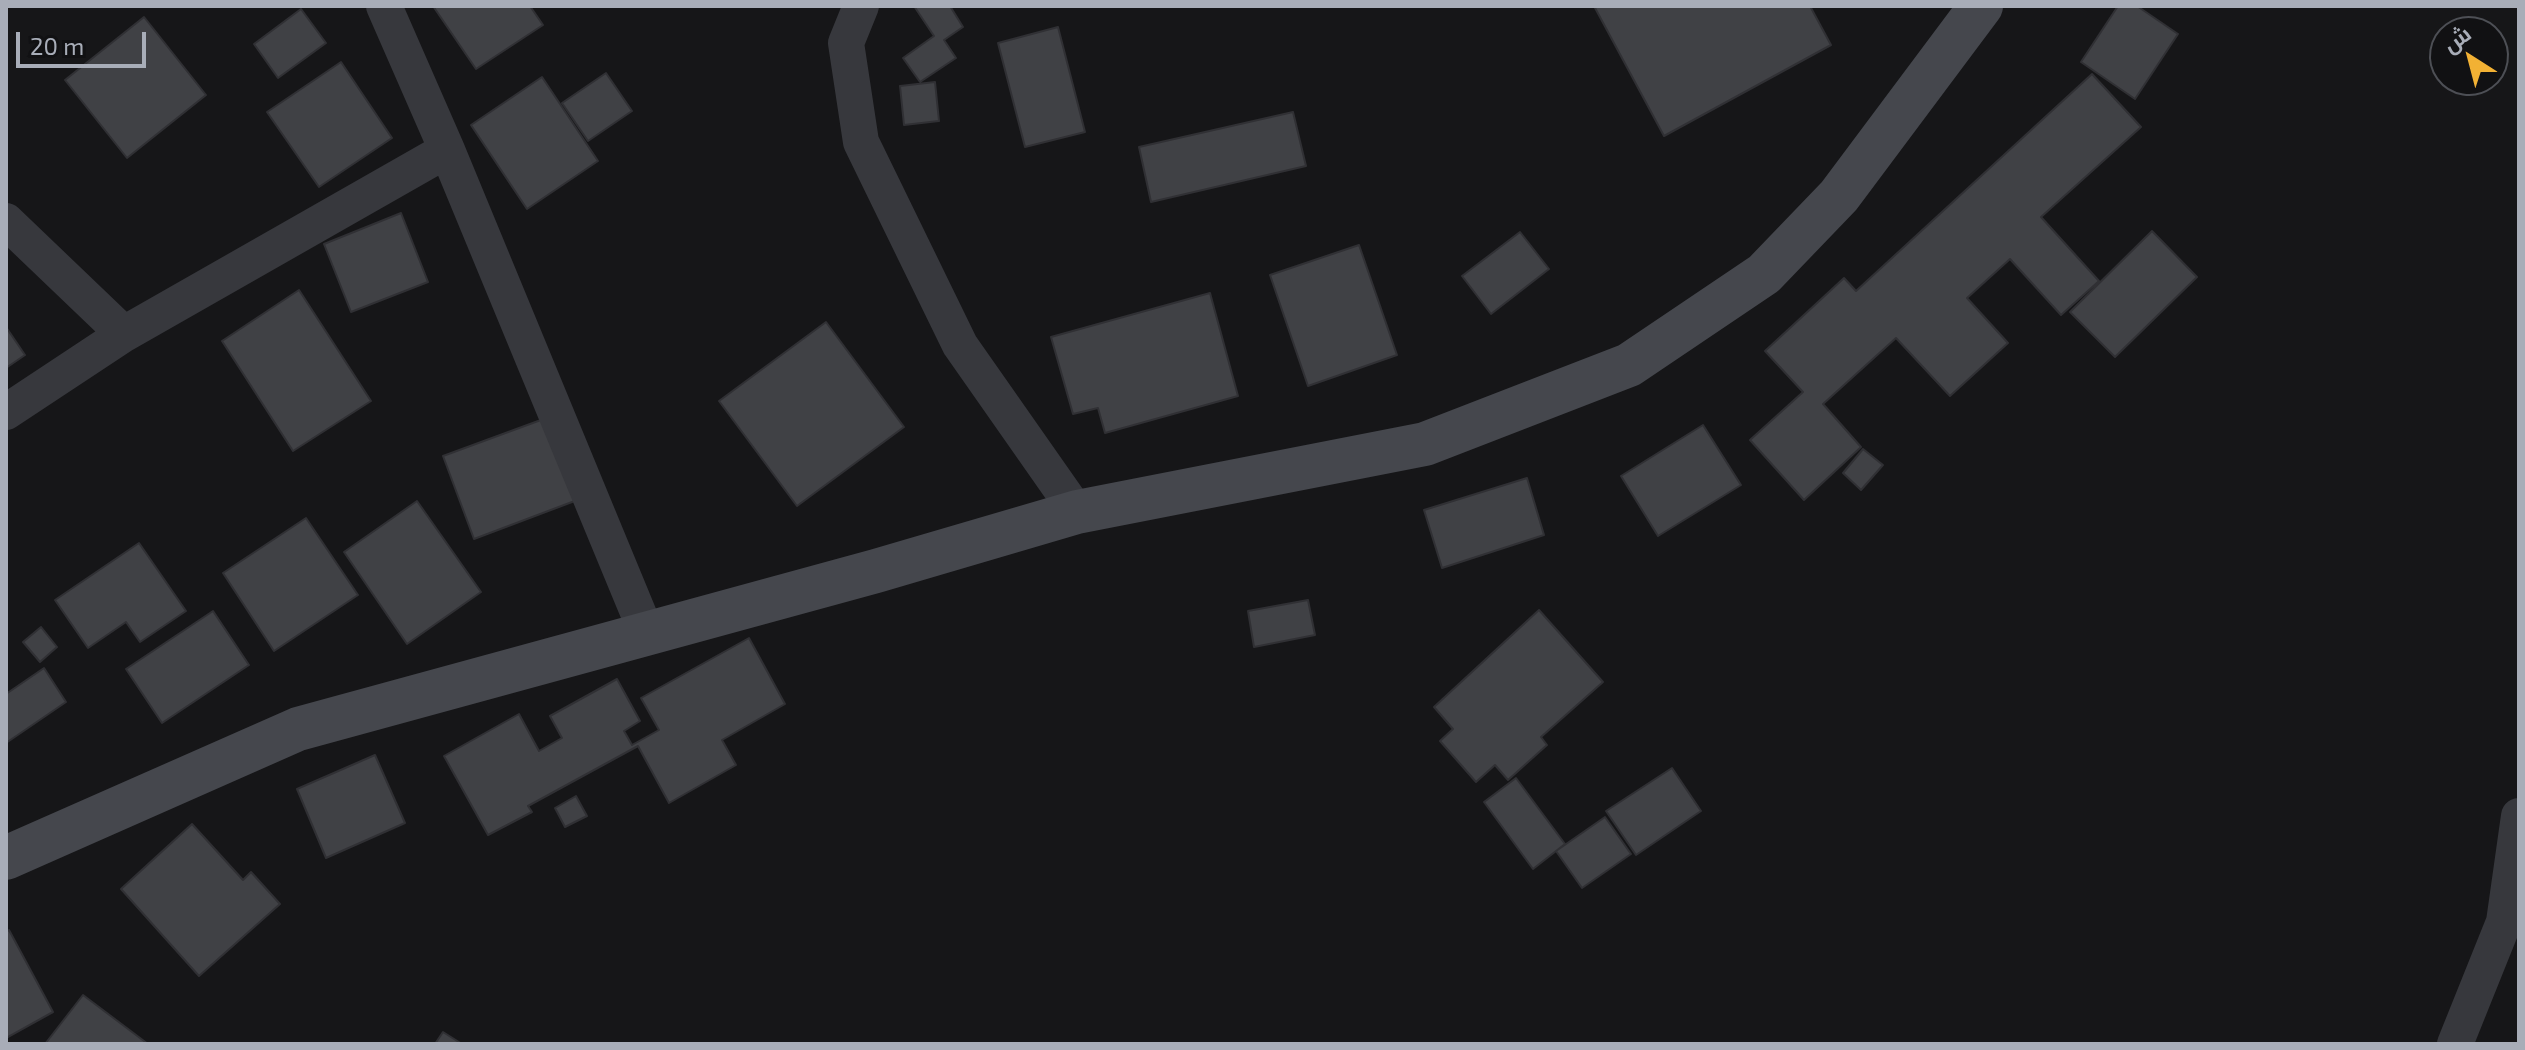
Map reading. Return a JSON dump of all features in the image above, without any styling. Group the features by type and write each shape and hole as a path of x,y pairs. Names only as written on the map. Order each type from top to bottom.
{"main road":[{"path":"6,858 298,729 1077,512 1425,444 1629,365 1774,263 1839,196 1981,6"}],"street":[{"path":"384,6 447,150 647,634"},
{"path":"861,6 846,43 861,142 960,345 1077,512"},
{"path":"6,412 124,334 447,150"},
{"path":"6,221 124,334"},
{"path":"2455,1044 2504,922 2519,816"}],"building":[{"path":"433,6 530,6 543,25 476,69"},
{"path":"914,6 950,6 963,27 944,40 956,58 920,82 903,58 934,36"},
{"path":"1594,6 1810,6 1831,45 1664,136"},
{"path":"2118,6 2137,6 2178,34 2135,99 2081,62"},
{"path":"301,9 326,43 278,78 254,44"},
{"path":"144,17 206,95 127,158 65,80"},
{"path":"1058,27 1085,132 1025,147 998,43"},
{"path":"341,62 392,138 319,187 267,112"},
{"path":"606,73 632,111 588,141 562,103"},
{"path":"2092,74 2141,127 2041,217 2099,281 2061,315 2010,259 1967,298 2008,343 1950,396 1896,338 1823,404 1861,447 1804,500 1750,440 1803,392 1765,351 1844,278 1856,291"},
{"path":"542,77 598,161 527,209 471,125"},
{"path":"935,82 939,121 904,125 900,86"},
{"path":"1293,112 1306,166 1151,202 1139,147"},
{"path":"401,213 428,282 351,312 324,244"},
{"path":"2152,231 2197,277 2115,357 2070,312"},
{"path":"1520,232 1549,269 1491,314 1462,276"},
{"path":"1359,245 1397,355 1308,386 1270,275"},
{"path":"299,290 371,401 293,451 222,341"},
{"path":"1210,293 1238,396 1105,433 1098,408 1073,414 1051,337"},
{"path":"826,322 904,427 797,506 719,401"},
{"path":"6,327 25,355 6,368"},
{"path":"549,417 580,499 474,539 443,456"},
{"path":"1703,425 1741,485 1658,536 1621,476"},
{"path":"1863,449 1883,465 1861,490 1843,473"},
{"path":"1527,478 1544,535 1442,568 1424,510"},
{"path":"417,501 481,592 407,644 344,552"},
{"path":"306,518 358,595 274,651 223,573"},
{"path":"139,543 186,611 140,642 126,622 88,648 55,600"},
{"path":"1308,600 1315,635 1254,647 1248,611"},
{"path":"1539,610 1603,682 1541,737 1547,745 1508,780 1495,765 1476,782 1440,741 1453,729 1434,707"},
{"path":"213,611 249,665 162,723 126,669"},
{"path":"41,627 57,647 40,662 23,642"},
{"path":"749,638 785,704 722,740 736,765 669,803 638,746 528,806 532,812 488,835 444,756 519,714 539,751 562,738 550,716 617,679 640,721 624,731 632,745 659,730 641,698"},
{"path":"44,668 66,702 6,743 6,694"},
{"path":"375,755 405,823 326,858 297,789"},
{"path":"1672,768 1701,811 1636,855 1606,811"},
{"path":"1516,778 1565,844 1533,869 1484,802"},
{"path":"576,796 587,816 565,827 555,808"},
{"path":"1605,817 1631,854 1582,888 1556,851"},
{"path":"192,824 243,880 251,872 280,904 199,976 121,889"},
{"path":"9,930 53,1012 6,1038 6,932"},
{"path":"83,995 148,1044 45,1044"},
{"path":"443,1032 462,1044 435,1044"}]}
